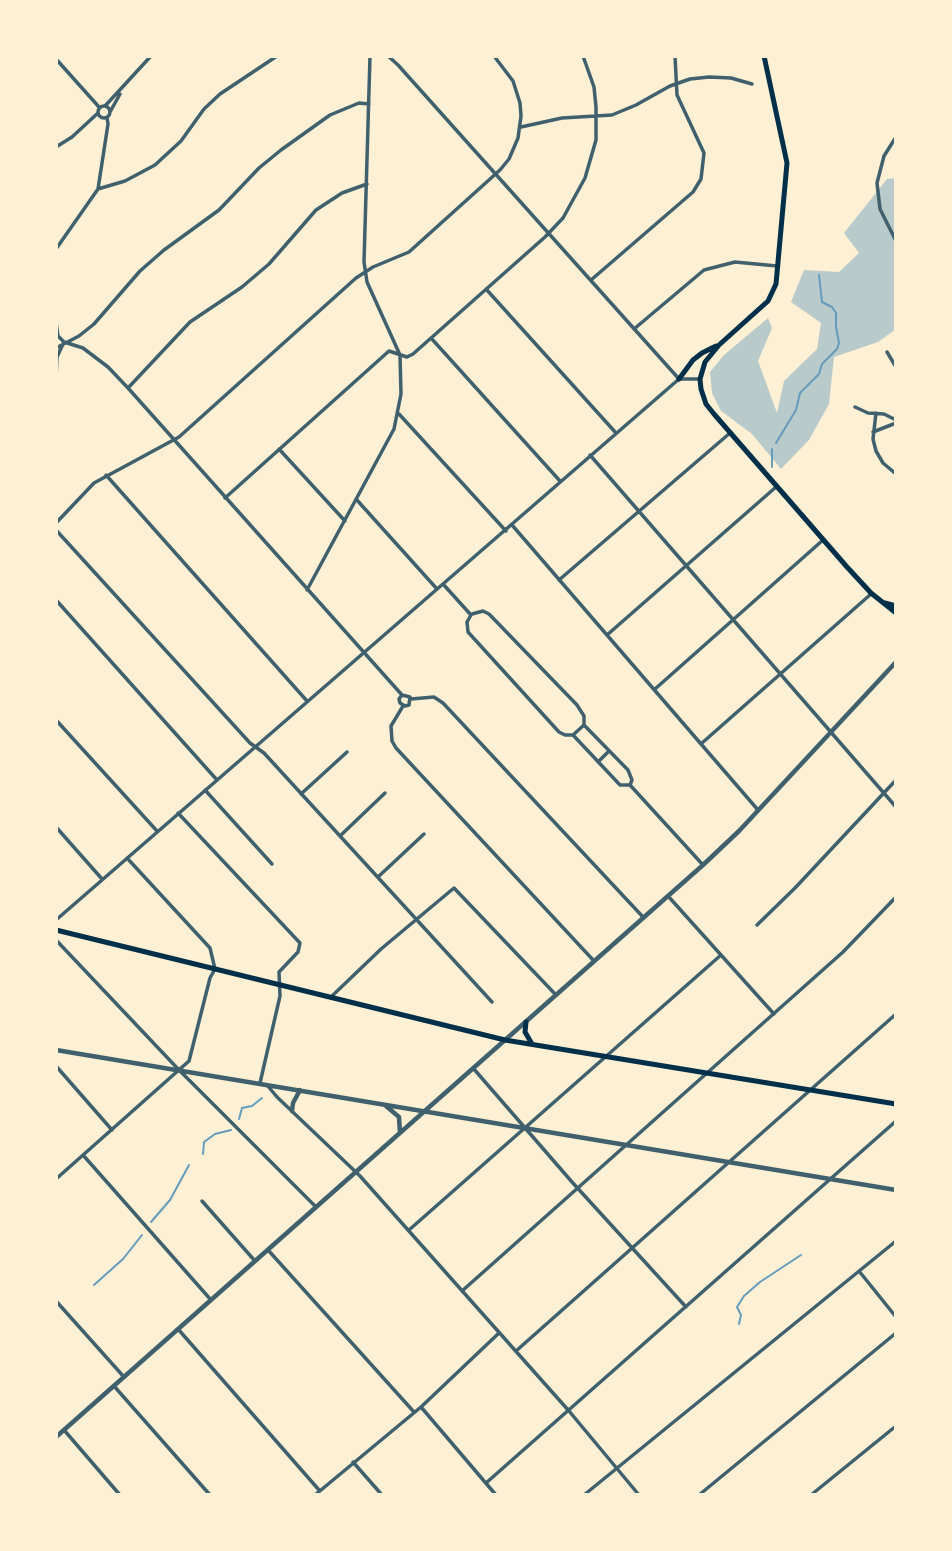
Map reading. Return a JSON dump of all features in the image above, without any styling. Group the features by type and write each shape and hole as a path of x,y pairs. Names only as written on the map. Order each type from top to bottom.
{"main road":[{"path":"764,56 787,163 776,284 768,301 719,345 705,362 700,379 706,404 871,593 896,613"},
{"path":"679,379 684,369 702,353 719,345"},
{"path":"882,602 896,606"},
{"path":"56,930 505,1040 896,1104"},
{"path":"526,1022 525,1032 532,1044"}],"street":[{"path":"99,107 105,106 151,56"},
{"path":"98,189 125,181 155,165 181,141 204,109 219,94 277,56"},
{"path":"307,590 394,429 399,414 401,355 365,272 370,56"},
{"path":"387,56 679,379"},
{"path":"492,1002 264,753 256,748 56,526 85,490 106,475 173,440 365,272 409,252 496,174 513,152 521,127 520,103 513,80 494,56"},
{"path":"225,498 389,351 407,357 413,354 548,233 574,202 585,178 596,140 594,87 583,56"},
{"path":"591,280 693,192 701,179 704,153 680,104 675,56"},
{"path":"56,59 99,107"},
{"path":"521,127 562,118 597,117 625,111 676,83 709,77 731,78 752,84"},
{"path":"98,113 103,118 108,116 122,89"},
{"path":"56,348 79,336 94,324 140,271 219,210 281,150 330,115 359,103 369,104"},
{"path":"56,256 57,248 98,189 108,124 105,106"},
{"path":"56,147 72,137 98,113 99,107"},
{"path":"896,137 884,156 877,183 880,208 896,241"},
{"path":"128,388 190,322 242,287 269,264 316,211 342,193 367,184"},
{"path":"634,329 705,270 735,262 778,266"},
{"path":"486,289 616,433"},
{"path":"56,322 58,336 64,342 83,348 108,367 402,695 408,695 411,699 434,697 443,703 643,918"},
{"path":"431,338 560,481"},
{"path":"56,379 57,357 64,342"},
{"path":"887,352 896,367"},
{"path":"56,920 679,379 700,379"},
{"path":"855,407 896,422"},
{"path":"876,413 874,446 879,457 896,474"},
{"path":"399,414 506,531"},
{"path":"873,432 896,422"},
{"path":"559,580 640,513 730,432"},
{"path":"279,449 345,521"},
{"path":"590,455 896,807"},
{"path":"106,475 307,701"},
{"path":"607,635 777,486"},
{"path":"356,499 437,589"},
{"path":"512,525 758,810"},
{"path":"655,689 823,540"},
{"path":"443,584 471,615"},
{"path":"702,743 871,593"},
{"path":"56,600 218,780"},
{"path":"584,725 573,735 559,732 468,632 467,622 471,615 483,611 489,614 577,705 584,716 584,725 628,770 631,775 630,785"},
{"path":"56,1437 703,865 896,662"},
{"path":"402,695 399,702 403,706"},
{"path":"411,699 409,705 403,706 391,726 392,741 396,748 594,961"},
{"path":"56,720 157,831"},
{"path":"573,735 620,785 630,785 703,865"},
{"path":"598,762 609,751"},
{"path":"301,794 347,752"},
{"path":"757,925 896,780"},
{"path":"205,790 272,864"},
{"path":"340,836 386,793"},
{"path":"178,813 300,943 298,952 279,972 281,996 260,1083"},
{"path":"56,827 102,878"},
{"path":"378,877 424,834"},
{"path":"56,1179 189,1060 210,978 215,969 211,948 127,858"},
{"path":"332,996 454,888 556,995"},
{"path":"668,896 775,1014"},
{"path":"462,1291 775,1014 843,952 896,897"},
{"path":"56,940 179,1070 316,1207"},
{"path":"409,1230 721,955"},
{"path":"516,1351 896,1014"},
{"path":"56,1050 896,1190"},
{"path":"56,1066 112,1130"},
{"path":"473,1068 632,1249 687,1307"},
{"path":"267,1085 356,1171 569,1411 639,1495"},
{"path":"292,1111 293,1102 300,1090"},
{"path":"383,1104 399,1117 400,1133"},
{"path":"486,1483 896,1121"},
{"path":"83,1155 211,1300"},
{"path":"202,1201 255,1261"},
{"path":"583,1495 896,1241"},
{"path":"268,1250 414,1413"},
{"path":"859,1270 896,1317"},
{"path":"56,1301 124,1377"},
{"path":"178,1329 319,1490"},
{"path":"315,1495 421,1408 499,1333"},
{"path":"699,1495 896,1334"},
{"path":"114,1386 210,1495"},
{"path":"421,1408 496,1495"},
{"path":"811,1495 896,1426"},
{"path":"64,1430 120,1495"},
{"path":"353,1462 382,1495"}],"shaded area":[{"path":"896,178 896,329 878,342 834,357 829,404 809,440 781,469 752,434 721,411 712,393 710,372 724,355 768,318 772,328 758,361 777,413 784,381 817,349 821,323 791,302 804,270 839,272 859,253 844,233 887,179"}],"waterway":[{"path":"776,443 796,410 800,393 819,374 822,364 837,349 839,343 836,313 832,307 822,302 819,275"},
{"path":"772,449 772,467"},
{"path":"239,1119 242,1108 252,1106 262,1098"},
{"path":"203,1154 204,1142 215,1134 231,1130"},
{"path":"151,1222 170,1200 189,1165"},
{"path":"94,1285 123,1259 142,1235"},
{"path":"739,1324 741,1315 737,1307 744,1296 801,1255"}]}
